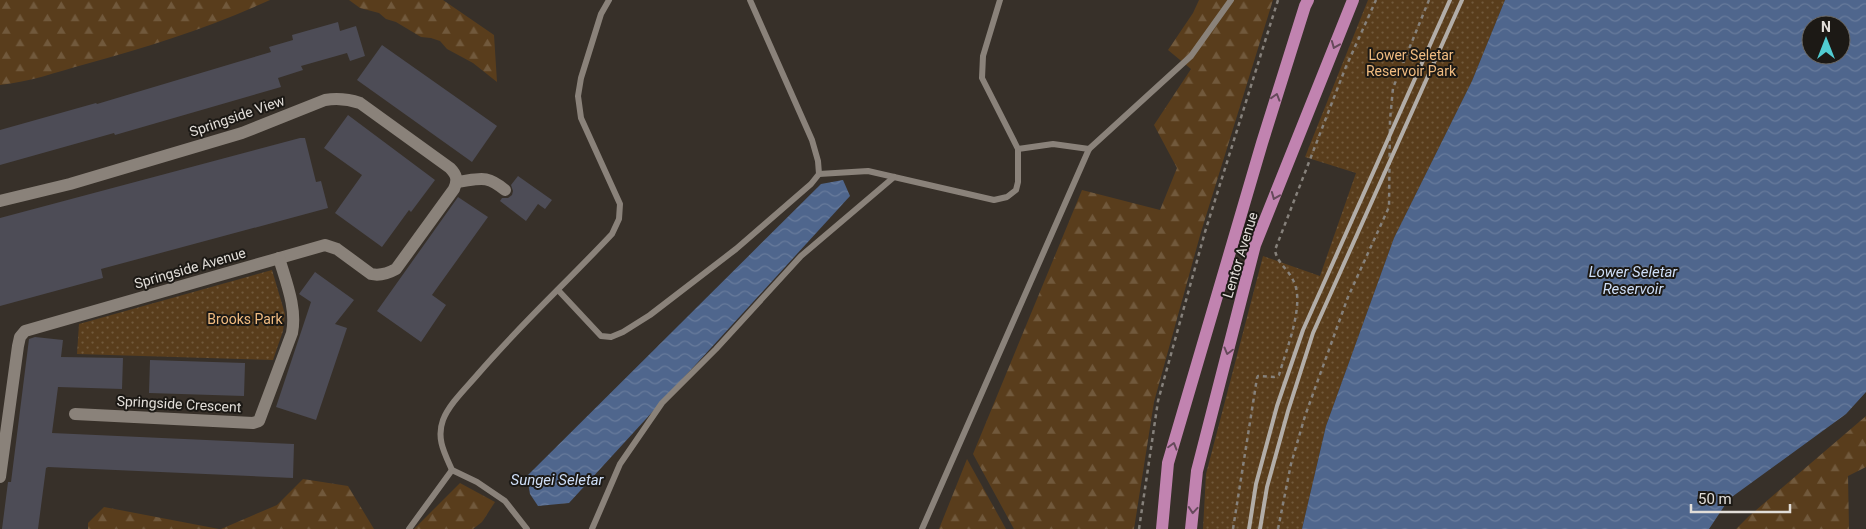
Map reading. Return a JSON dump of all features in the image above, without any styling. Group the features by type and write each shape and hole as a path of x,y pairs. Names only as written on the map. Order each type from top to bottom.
{"main road":[{"name":"Lentor Avenue","path":"1162,529 1168,463 1259,153 1308,0"},
{"name":"Lentor Avenue","path":"1191,529 1197,471 1255,246 1353,0"}],"street":[{"name":"Springside View","path":"0,201 70,184 242,132 325,100 338,98 360,103 450,168 456,174 457,182"},
{"path":"457,182 487,178 505,190"},
{"name":"Springside Avenue","path":"0,476 4,418 20,337 26,331 326,246 337,248 371,274 388,273 396,269 454,189 457,182"},
{"name":"Springside Crescent","path":"76,414 253,423 259,421 289,343 294,324 294,313 279,258"}],"lane":[{"path":"527,529 505,501 477,482 452,470 441,445 443,419 458,396 499,350 612,234 619,219 620,204 580,118 578,96 580,78 600,14 609,0"},
{"path":"558,290 601,336 611,337 623,332 650,315 736,249 811,184 819,174 818,161 812,140 750,0"},
{"path":"819,174 868,171 994,200 1007,197 1016,190 1018,182 1018,149 982,78 983,56 1000,0"},
{"path":"922,529 1089,149 1192,56 1232,0"},
{"path":"1018,149 1053,144 1089,149"},
{"path":"592,529 620,464 662,403 716,349 801,256 894,177"},
{"path":"409,529 452,470"}],"path":[{"path":"1139,529 1158,401 1205,232 1278,0"},
{"path":"1233,529 1257,378 1258,376 1279,375 1296,312 1297,299 1294,280 1279,262 1275,250 1345,69 1376,0"},
{"path":"1278,529 1291,464 1305,416 1348,297 1389,207 1390,120 1394,88 1429,0"}],"green space":[{"path":"0,0 270,0 202,28 156,43 22,82 0,85"},
{"path":"349,0 443,0 494,35 497,82 473,63 447,49 440,41 421,37 396,22 386,19 379,13 360,8"},
{"path":"1199,0 1273,0 1201,232 1154,402 1134,529 1014,529 973,454 1082,190 1160,210 1177,168 1154,125 1191,69 1168,50 1193,13"},
{"name":"Lower Seletar Reservoir Park","path":"1368,0 1505,0 1472,81 1394,238 1326,426 1302,529 1203,529 1206,474 1263,256 1320,276 1356,173 1305,157"},
{"name":"Brooks Park","path":"272,270 285,314 283,331 273,360 77,354 79,324"},
{"path":"1866,416 1866,467 1848,476 1849,529 1736,529 1748,517"},
{"path":"967,459 1006,529 939,529"},
{"path":"303,479 348,486 374,529 221,529 277,505"},
{"path":"460,483 495,502 482,522 473,529 414,529"},
{"path":"104,507 219,529 88,529 88,523"}],"water":[{"name":"Lower Seletar Reservoir","path":"1505,0 1866,0 1866,392 1846,414 1729,499 1709,529 1302,529 1326,426 1394,238 1472,81"},
{"name":"Sungei Seletar","path":"843,180 850,196 569,503 538,506 530,494 527,476 821,184"}],"building":[{"path":"338,22 340,31 356,26 365,56 350,61 347,53 301,66 303,70 278,78 281,87 115,135 114,133 0,165 0,130 97,104 271,52 269,47 293,40 292,35"},
{"path":"382,45 497,126 472,162 357,80"},
{"path":"348,115 435,180 411,212 409,210 382,247 335,213 362,175 324,148"},
{"path":"305,138 316,182 321,181 328,208 101,269 103,278 0,306 0,218"},
{"path":"518,176 552,200 545,209 538,204 526,221 500,201 502,198 508,198 512,195 511,185"},
{"path":"458,197 488,217 432,295 446,305 421,342 377,311"},
{"path":"315,272 354,300 335,324 347,328 316,420 276,407 311,302 299,294"},
{"path":"35,337 63,340 61,357 123,358 122,389 58,387 52,433 294,444 293,478 48,467 46,468 38,529 2,529 8,482 11,482 29,339"},
{"path":"150,360 245,363 244,396 149,393"}],"railway":[{"path":"1249,529 1256,484 1277,406 1303,330 1450,0"},
{"path":"1260,529 1267,487 1288,411 1313,333 1462,0"}]}
